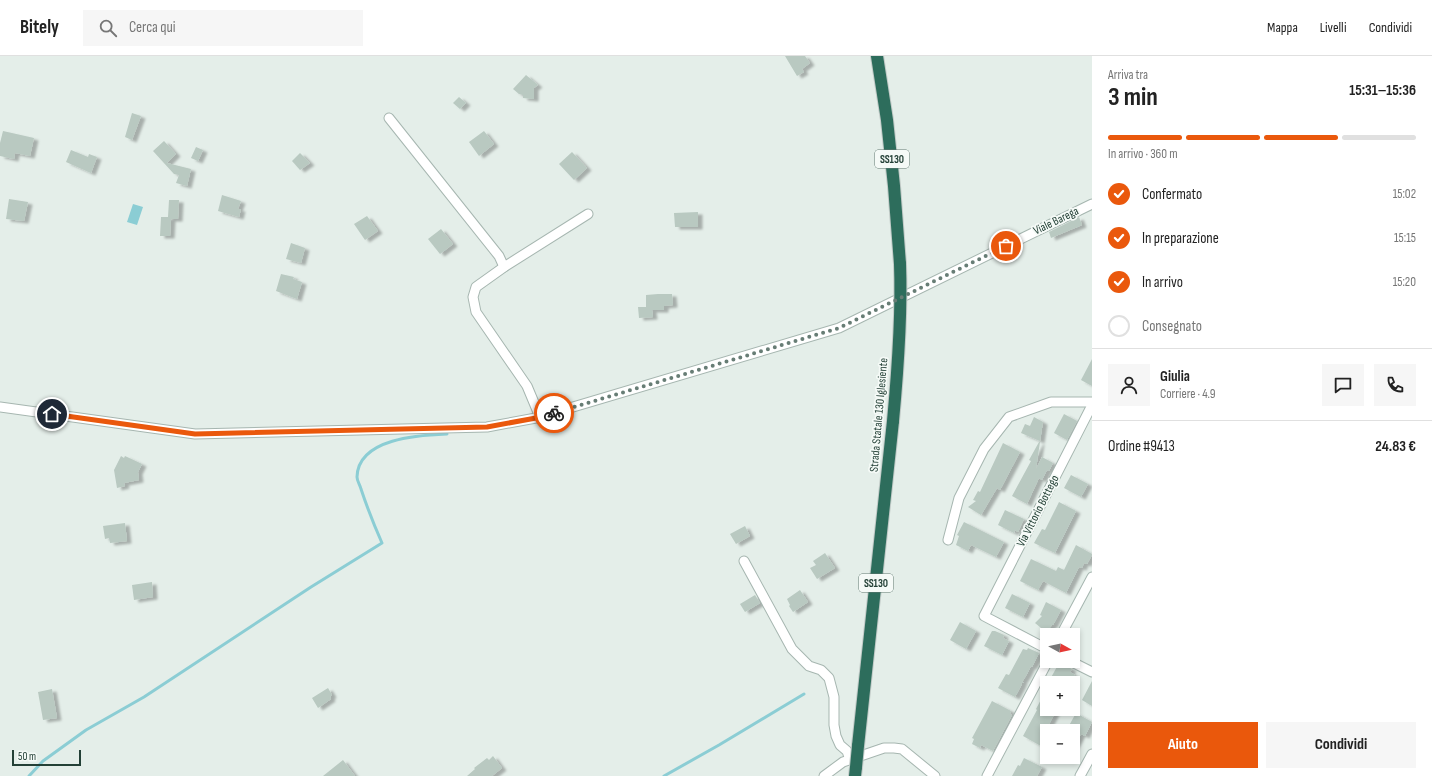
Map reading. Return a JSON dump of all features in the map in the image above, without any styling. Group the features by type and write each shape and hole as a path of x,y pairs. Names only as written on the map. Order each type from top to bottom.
{"highway":[{"name":"Strada Statale 130 Iglesiente","path":"854,768 858,746 894,421 900,324 900,264 892,164 877,56"}],"street":[{"path":"389,118 499,256 504,267"},
{"name":"Viale Barega","path":"0,407 195,434 487,427 540,416 839,328 1092,204"},
{"path":"540,416 527,386 476,312 474,297 476,287 504,267 588,214"},
{"path":"948,540 959,498 984,449 1009,417 1051,402 1092,402"},
{"name":"Via Vittorio Bottego","path":"1040,645 984,616 1092,405"},
{"path":"744,561 792,649 809,666 821,670 829,678 834,697 834,725 836,736 840,745 847,751 854,768"},
{"path":"1066,628 1092,577"},
{"path":"1080,666 1092,672"},
{"path":"987,776 1044,668"},
{"path":"854,768 884,748 894,748 902,749 935,776"},
{"path":"1080,776 1092,754"},
{"path":"824,776 843,762 854,768"}],"water":[{"path":"133,204 143,207 137,225 127,222"}],"building":[{"path":"785,56 805,56 810,63 802,69 804,72 797,76"},
{"path":"526,75 538,85 534,88 534,99 523,98 523,95 519,94 513,89"},
{"path":"459,97 466,103 460,109 453,103"},
{"path":"132,113 141,116 132,140 125,137"},
{"path":"3,131 34,138 30,156 15,153 14,159 0,156 0,143"},
{"path":"484,131 494,144 479,156 469,142"},
{"path":"164,141 176,154 167,163 191,169 187,186 176,183 179,175 174,174 153,151"},
{"path":"196,147 203,150 198,161 191,158"},
{"path":"71,150 88,157 89,154 97,157 91,173 66,162"},
{"path":"572,152 587,168 574,180 559,164"},
{"path":"300,153 310,163 300,170 292,161"},
{"path":"222,195 241,201 238,209 241,209 239,217 218,211"},
{"path":"9,199 28,202 24,221 6,219"},
{"path":"169,200 179,200 178,219 171,219 170,236 160,236 161,217 168,217"},
{"path":"698,212 698,227 675,227 674,213"},
{"path":"367,216 378,231 365,240 354,224"},
{"path":"1079,217 1082,225 1051,238 1049,232"},
{"path":"441,229 453,244 440,254 428,239"},
{"path":"291,243 305,248 301,263 286,259"},
{"path":"281,274 294,277 293,279 302,282 297,299 276,291"},
{"path":"672,294 673,305 664,306 664,310 652,310 653,317 639,318 638,307 646,307 646,295"},
{"path":"1092,359 1092,386 1081,380"},
{"path":"1064,414 1077,421 1067,440 1054,433"},
{"path":"1034,417 1043,422 1040,441 1021,433 1025,424 1030,426"},
{"path":"1039,442 1036,469 1042,457 1053,463 1049,471 1047,470 1042,480 1039,478 1027,504 1012,496 1031,461 1029,460"},
{"path":"1003,443 1020,452 1000,490 997,488 981,515 968,507 976,501 973,500 978,491 980,492"},
{"path":"121,456 124,458 125,456 142,464 138,472 139,480 124,483 125,486 117,488 114,470"},
{"path":"1071,475 1088,484 1081,497 1064,488"},
{"path":"1059,502 1076,511 1055,553 1034,543 1042,529 1045,530"},
{"path":"1005,510 1024,519 1018,532 1015,530 1014,533 998,525"},
{"path":"964,522 1004,542 996,557 971,545 968,551 956,545 959,536 957,535"},
{"path":"125,523 127,541 110,543 109,538 105,539 103,526"},
{"path":"745,526 750,536 736,544 730,534"},
{"path":"1076,545 1092,555 1087,564 1084,563 1082,568 1079,567 1066,593 1043,581 1038,590 1020,581 1031,559 1056,571 1058,567 1064,570"},
{"path":"825,553 835,568 817,579 810,568 816,565 813,561"},
{"path":"152,582 153,597 134,600 132,585"},
{"path":"800,590 808,602 793,612 787,599"},
{"path":"1012,594 1030,603 1023,617 1005,608"},
{"path":"755,595 760,603 745,612 740,604"},
{"path":"1046,602 1061,610 1053,625 1049,628 1041,628 1035,623 1042,616 1040,615"},
{"path":"960,622 976,631 966,649 950,640"},
{"path":"992,631 1004,635 1003,638 1009,641 1002,655 984,646"},
{"path":"1028,648 1039,653 1022,682 1024,683 1021,683 1022,684 1015,697 998,688 1006,674 1009,675 1023,649 1027,650"},
{"path":"1056,668 1070,668 1072,669 1070,672 1075,675 1074,676 1052,676"},
{"path":"1092,681 1092,706 1082,700"},
{"path":"328,688 332,695 330,697 331,699 318,708 312,698"},
{"path":"52,689 57,718 43,720 38,692"},
{"path":"992,701 1011,711 1010,714 1012,715 993,751 981,745 980,748 972,744 974,739 972,738"},
{"path":"1040,701 1040,716 1053,716 1049,724 1040,724 1040,745 1023,736 1037,710 1036,709"},
{"path":"1080,715 1092,722 1085,736 1081,734 1080,736 1080,724 1070,724 1074,716"},
{"path":"493,756 502,768 492,776 467,776 475,769 474,768 487,758 489,760"},
{"path":"1024,758 1042,767 1037,776 1012,776"},
{"path":"343,760 355,776 323,776"}],"waterway":[{"path":"29,776 43,761 86,730 144,697 311,587 382,543 357,480 360,464 368,454 392,441 447,434"},
{"path":"664,776 804,694"}],"way so far":[{"path":"554,413 839,328 1006,246"}],"route":[{"path":"52,414 195,434 487,427 536,418 554,413"}]}
